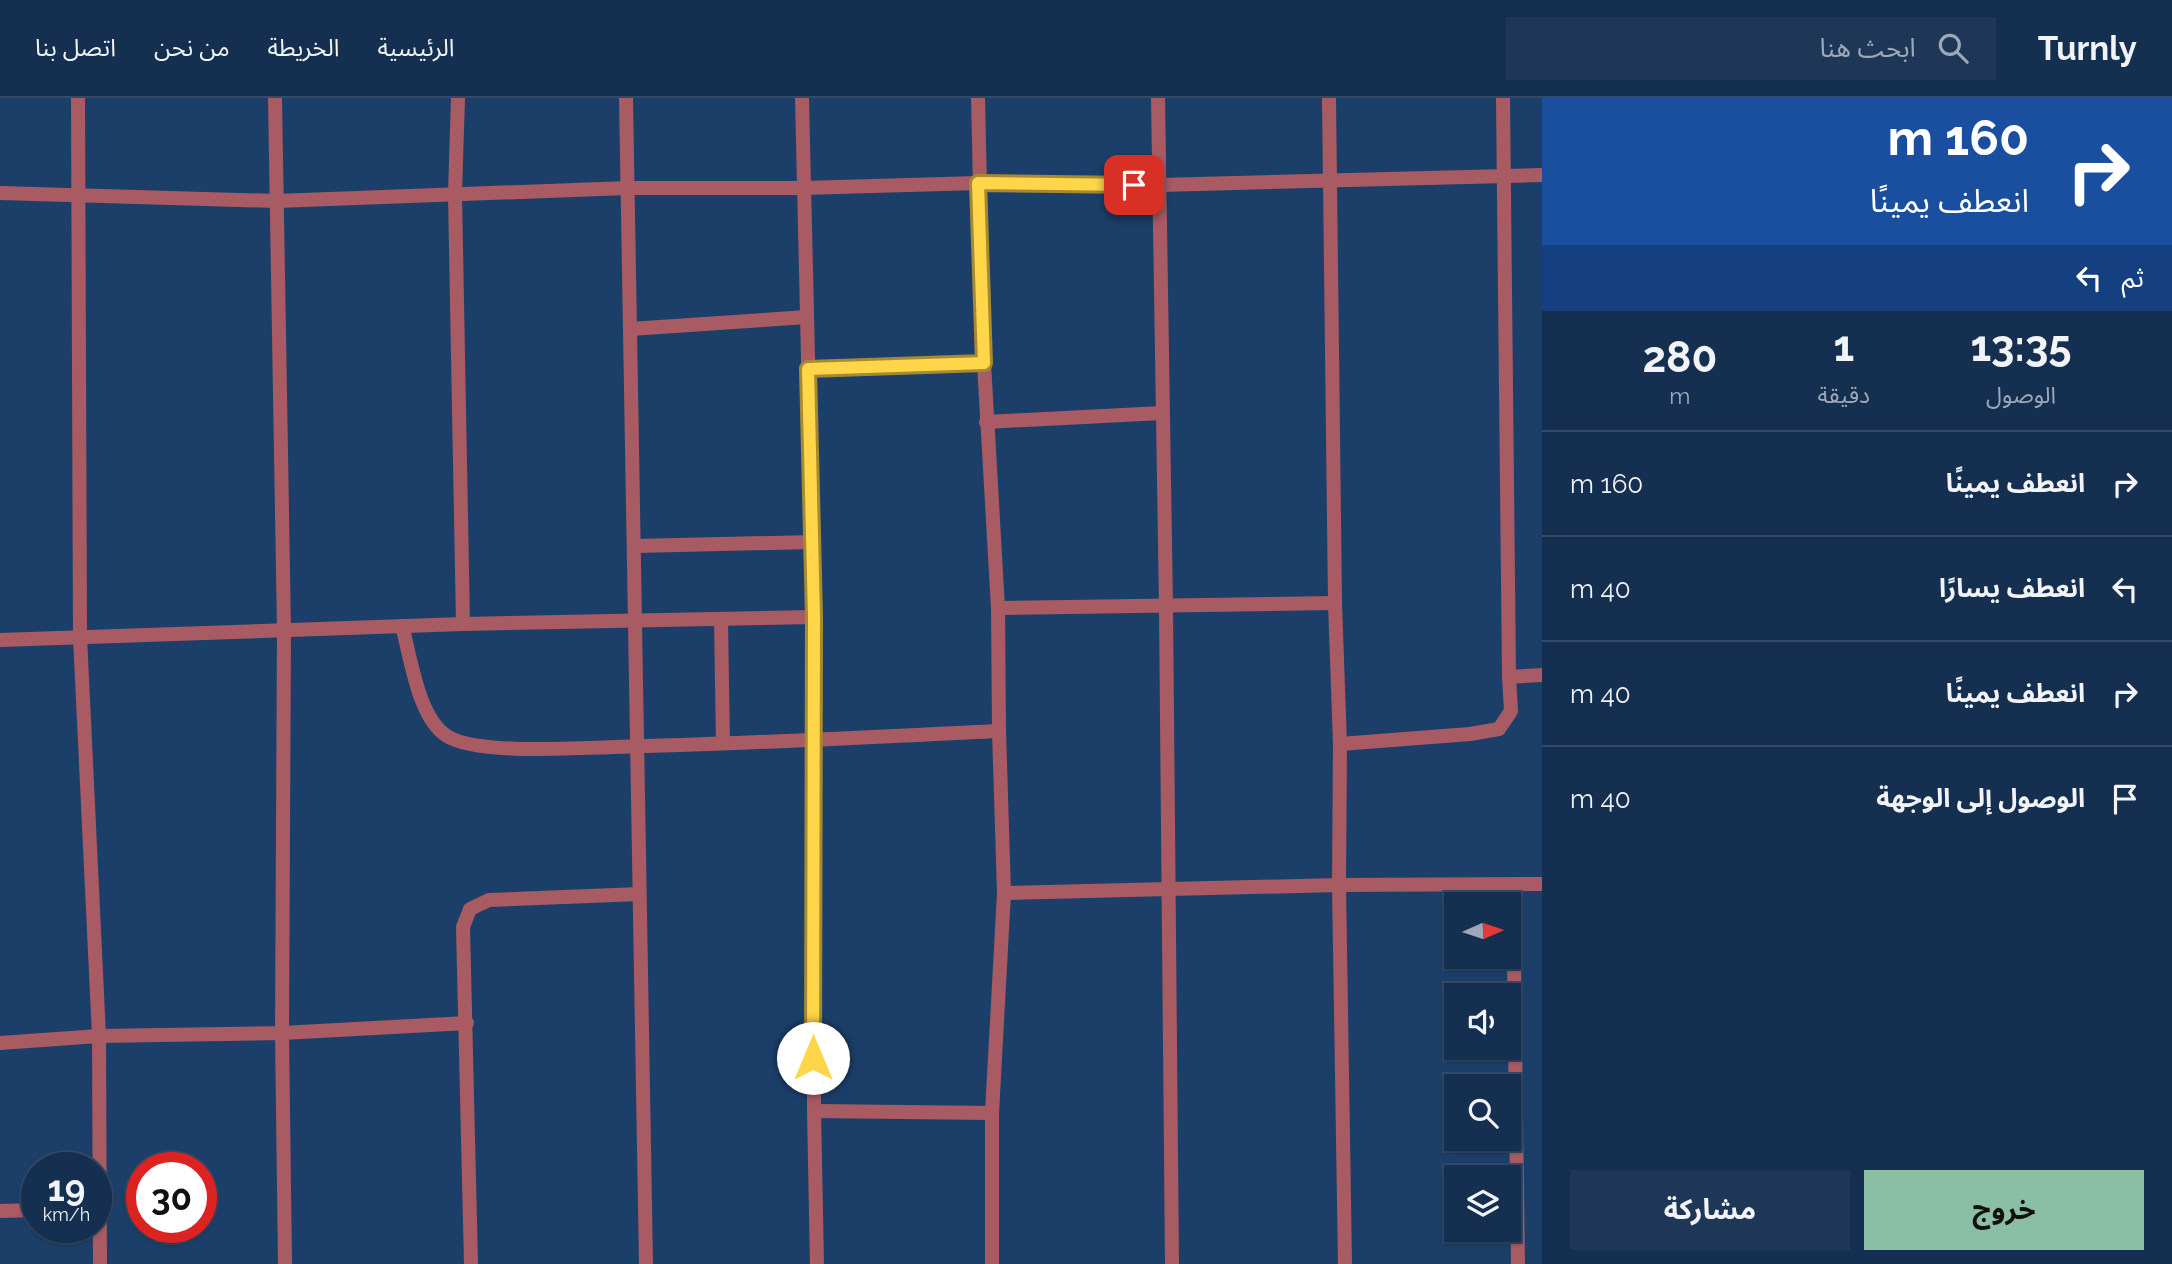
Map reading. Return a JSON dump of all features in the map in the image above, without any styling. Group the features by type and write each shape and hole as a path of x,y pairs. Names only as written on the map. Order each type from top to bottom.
{"street":[{"path":"78,98 80,637 99,1037 98,1152"},
{"path":"275,98 284,630 282,1033 285,1264"},
{"path":"458,98 455,194 463,624"},
{"path":"626,98 646,1264"},
{"path":"802,98 814,617 814,1111 817,1264"},
{"path":"978,98 986,422 998,608 1004,892 992,1112 992,1264"},
{"path":"1158,98 1172,1264"},
{"path":"1329,98 1335,603 1340,744 1339,885 1345,1264"},
{"path":"1340,744 1470,734 1499,729 1511,711 1503,98"},
{"path":"0,193 276,201 627,188 803,188 978,183 1160,186 1542,176"},
{"path":"630,329 807,317"},
{"path":"808,369 984,363"},
{"path":"986,422 1162,413"},
{"path":"635,546 812,542"},
{"path":"998,608 1335,603"},
{"path":"0,640 463,624 814,617"},
{"path":"721,620 723,743"},
{"path":"402,626 426,714 436,728 449,738 483,746 537,749 999,731"},
{"path":"1509,677 1542,675"},
{"path":"1004,892 1542,884"},
{"path":"1513,886 1518,1264"},
{"path":"471,1264 463,927 470,909 489,900 639,894"},
{"path":"0,1043 467,1023"},
{"path":"814,1111 992,1112"},
{"path":"0,1211 21,1210"},
{"path":"99,1243 100,1264"}],"route":[{"path":"813,1058 814,617 808,369 984,363 978,183 1134,185"}]}
